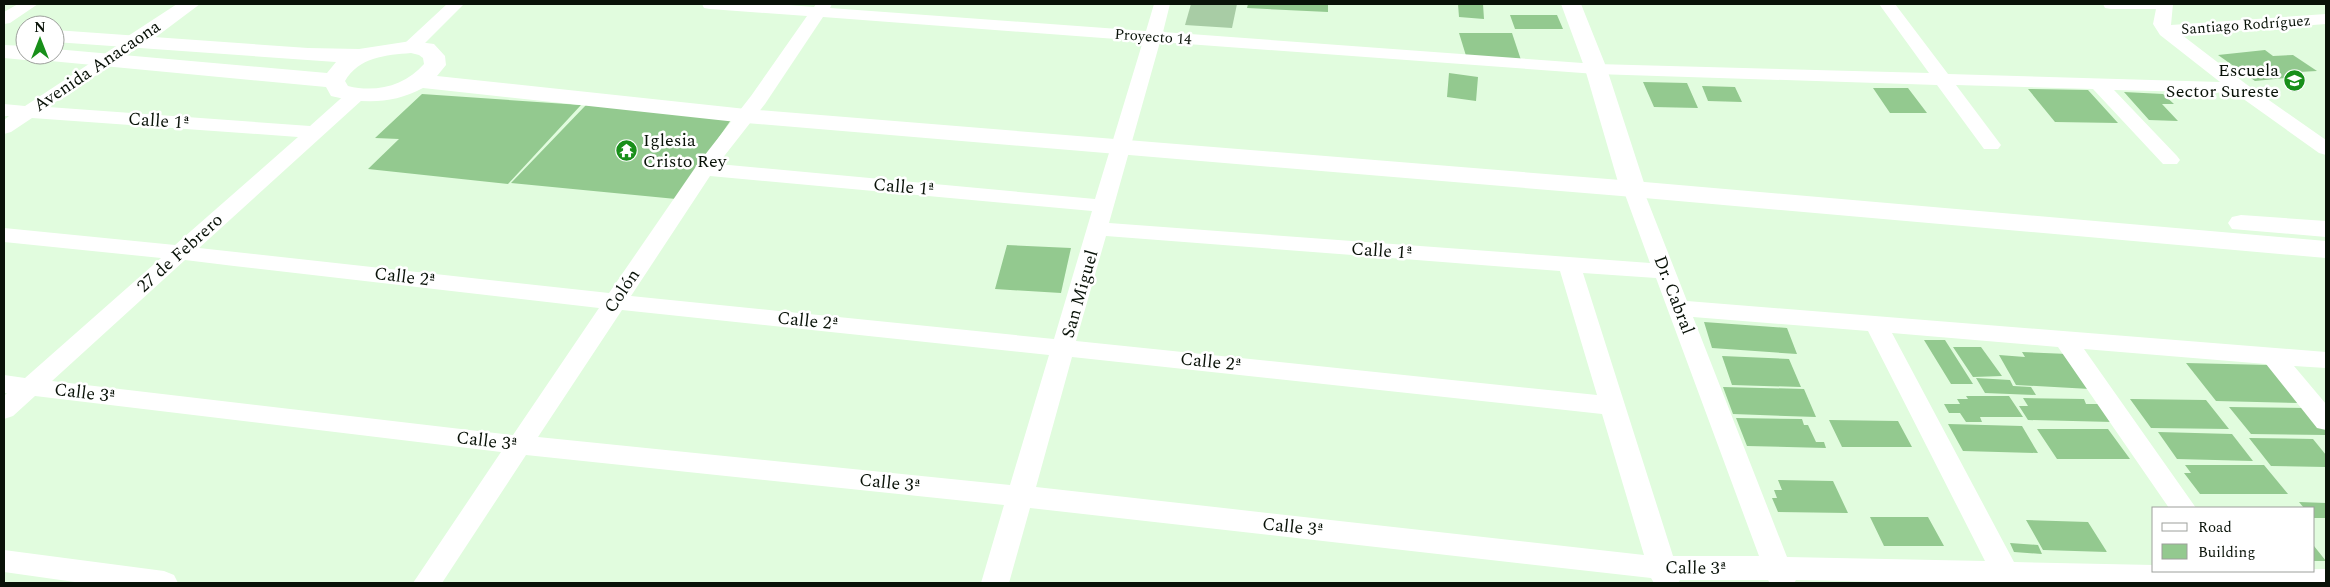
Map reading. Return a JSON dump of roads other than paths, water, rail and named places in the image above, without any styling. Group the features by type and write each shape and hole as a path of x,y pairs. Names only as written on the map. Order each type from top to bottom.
{"main road":[{"name":"Avenida Anacaona","path":"136,41 190,4"},
{"name":"Dr. Cabral","path":"1571,4 1596,69 1630,180"},
{"path":"65,37 308,55 360,56 386,48 411,46 426,49 434,56 427,73 399,90 376,96 355,96 339,91 334,81 337,73 360,56"},
{"path":"65,56 303,76 334,81"},
{"path":"427,73 752,108 1630,180 2326,229"},
{"path":"1630,180 2326,250"}],"street":[{"path":"9,17 30,4"},
{"path":"411,46 456,4"},
{"name":"Proyecto 14","path":"710,4 821,8 1153,37 1596,69 2239,88"},
{"name":"San Miguel","path":"996,583 1019,496 1065,346 1162,4"},
{"path":"1887,4 1991,145"},
{"name":"Santiago Rodríguez","path":"2111,4 2164,4"},
{"path":"2164,4 2162,24 2166,31 2239,88 2326,149"},
{"name":"Colón","path":"427,583 704,169 752,108 821,8"},
{"name":"Santiago Rodríguez","path":"2166,31 2326,19"},
{"name":"Avenida Anacaona","path":"4,128 136,41"},
{"path":"2097,84 2170,160"},
{"name":"27 de Febrero","path":"4,410 32,387 355,96"},
{"name":"Calle 1ª","path":"4,110 315,132"},
{"name":"Calle 1ª","path":"704,169 1104,206"},
{"name":"Dr. Cabral","path":"1630,180 1780,576"},
{"name":"Calle 1ª","path":"1099,229 1664,271"},
{"name":"Calle 2ª","path":"4,235 181,252 615,302 1065,346 1612,406"},
{"path":"1569,265 1665,576"},
{"path":"1678,308 2326,360"},
{"path":"1875,323 2006,574"},
{"path":"2065,339 2182,507"},
{"path":"2273,356 2326,421"},
{"name":"Calle 3ª","path":"4,384 519,445 1019,496 1665,576 2006,574 2326,581"},
{"path":"4,561 164,583"}],"place":[{"name":"Escuela Sector Sureste","path":"2295,80"},
{"name":"Iglesia Cristo Rey","path":"627,150"}]}
